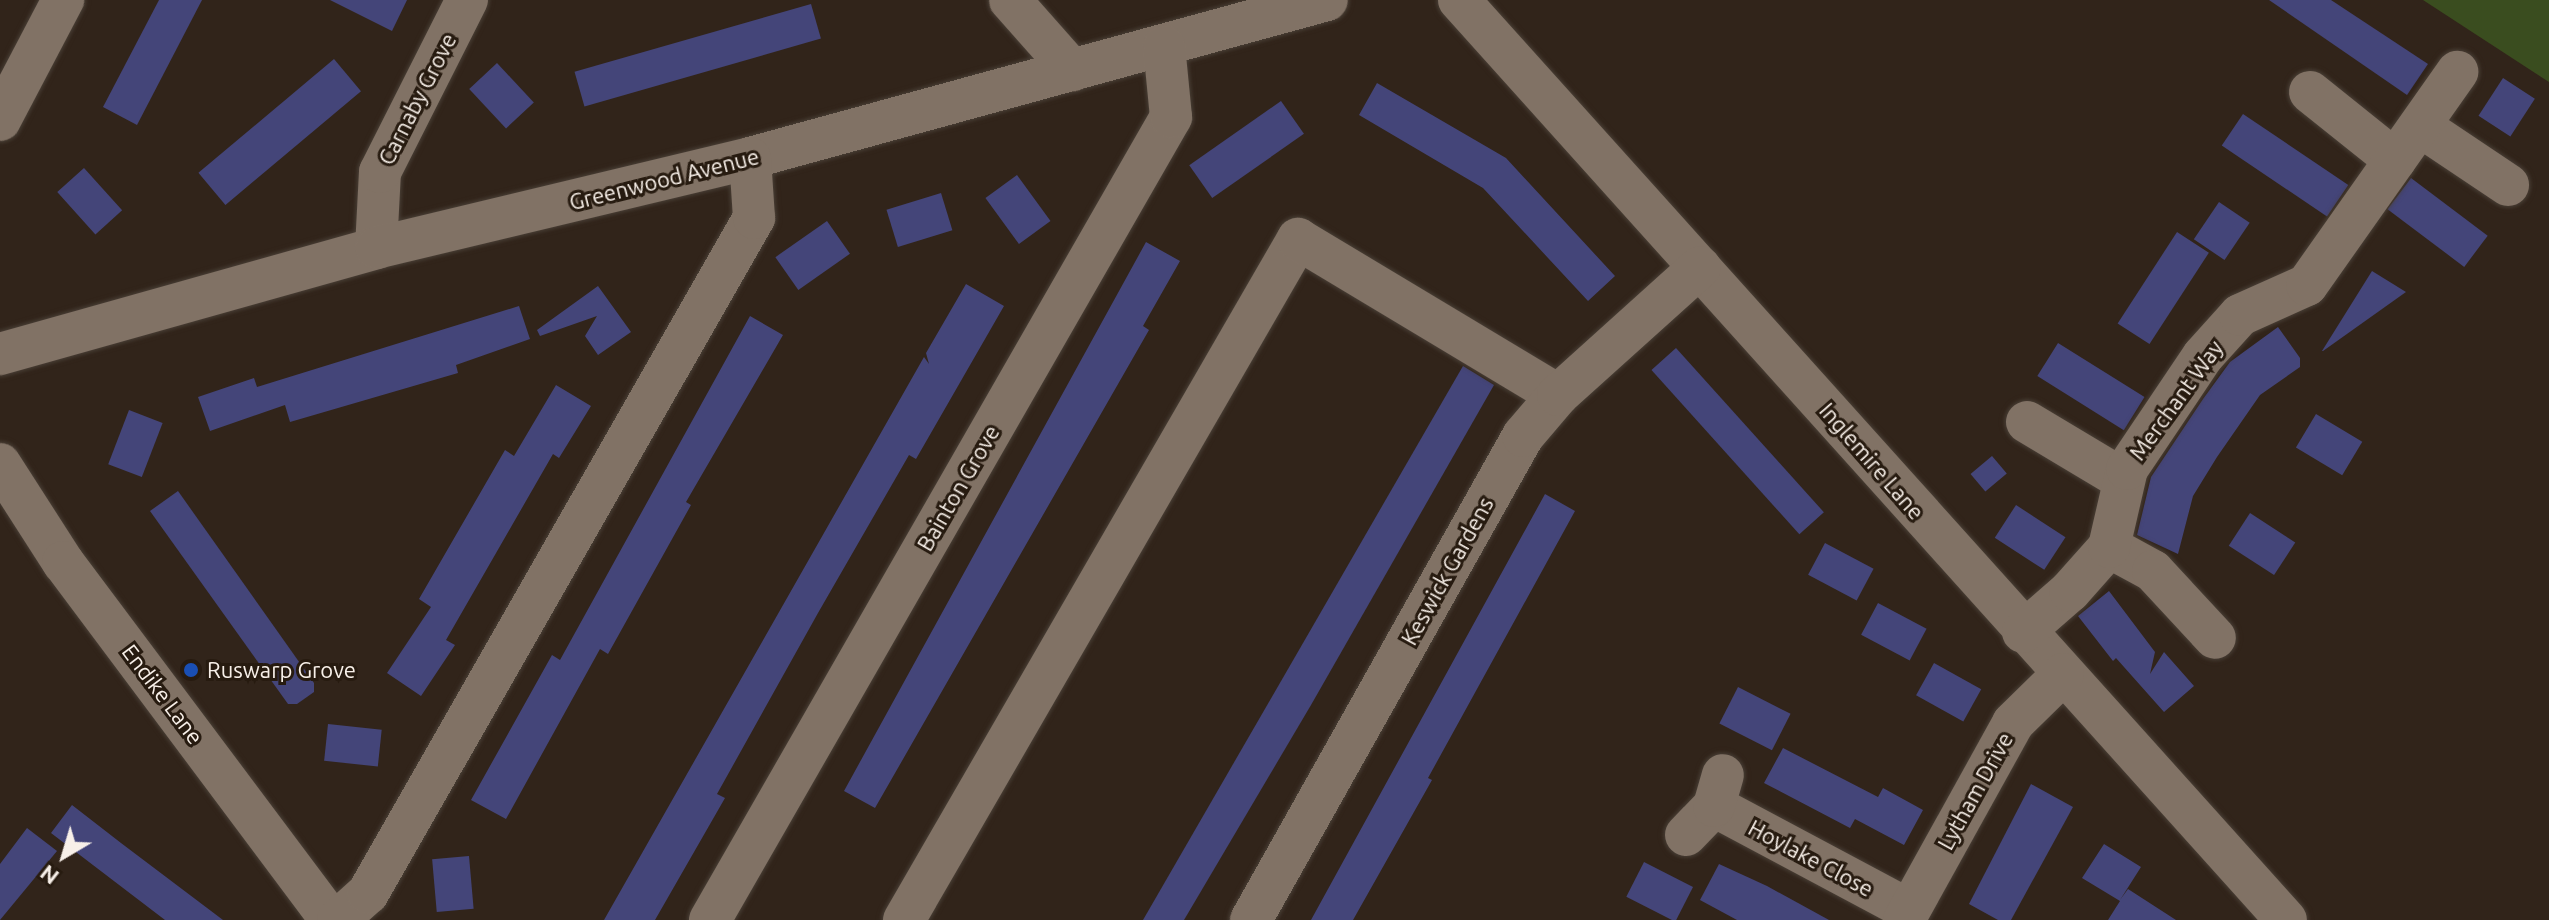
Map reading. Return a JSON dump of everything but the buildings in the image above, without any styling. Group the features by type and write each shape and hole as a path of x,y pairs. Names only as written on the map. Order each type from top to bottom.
{"street":[{"path":"0,120 63,0"},
{"name":"Carnaby Grove","path":"376,248 380,172 467,0"},
{"path":"1010,0 1072,70"},
{"name":"Greenwood Avenue","path":"0,354 376,248 750,158 1327,0"},
{"name":"Inglemire Lane","path":"1459,0 2023,632 2286,920"},
{"name":"Bainton Grove","path":"710,920 1171,117 1164,46"},
{"name":"Merchant Way","path":"2023,632 2070,591 2109,547 2124,480 2203,356 2240,315 2307,285 2457,72"},
{"path":"2310,92 2395,160"},
{"path":"2420,126 2508,185"},
{"path":"338,920 368,893 754,218 750,158"},
{"path":"904,920 1298,239 1558,395"},
{"name":"Keswick Gardens","path":"1251,920 1523,436 1558,395 1700,267"},
{"path":"2027,422 2124,480"},
{"name":"Endike Lane","path":"0,464 63,562 331,920"},
{"path":"2109,547 2153,571 2215,638"},
{"name":"Lytham Drive","path":"1906,915 2013,723 2063,674"},
{"name":"Hoylake Close","path":"1708,805 1906,915"}],"green space":[{"path":"2423,0 2549,0 2549,82"}],"place":[{"name":"Ruswarp Grove","path":"191,670"}]}
